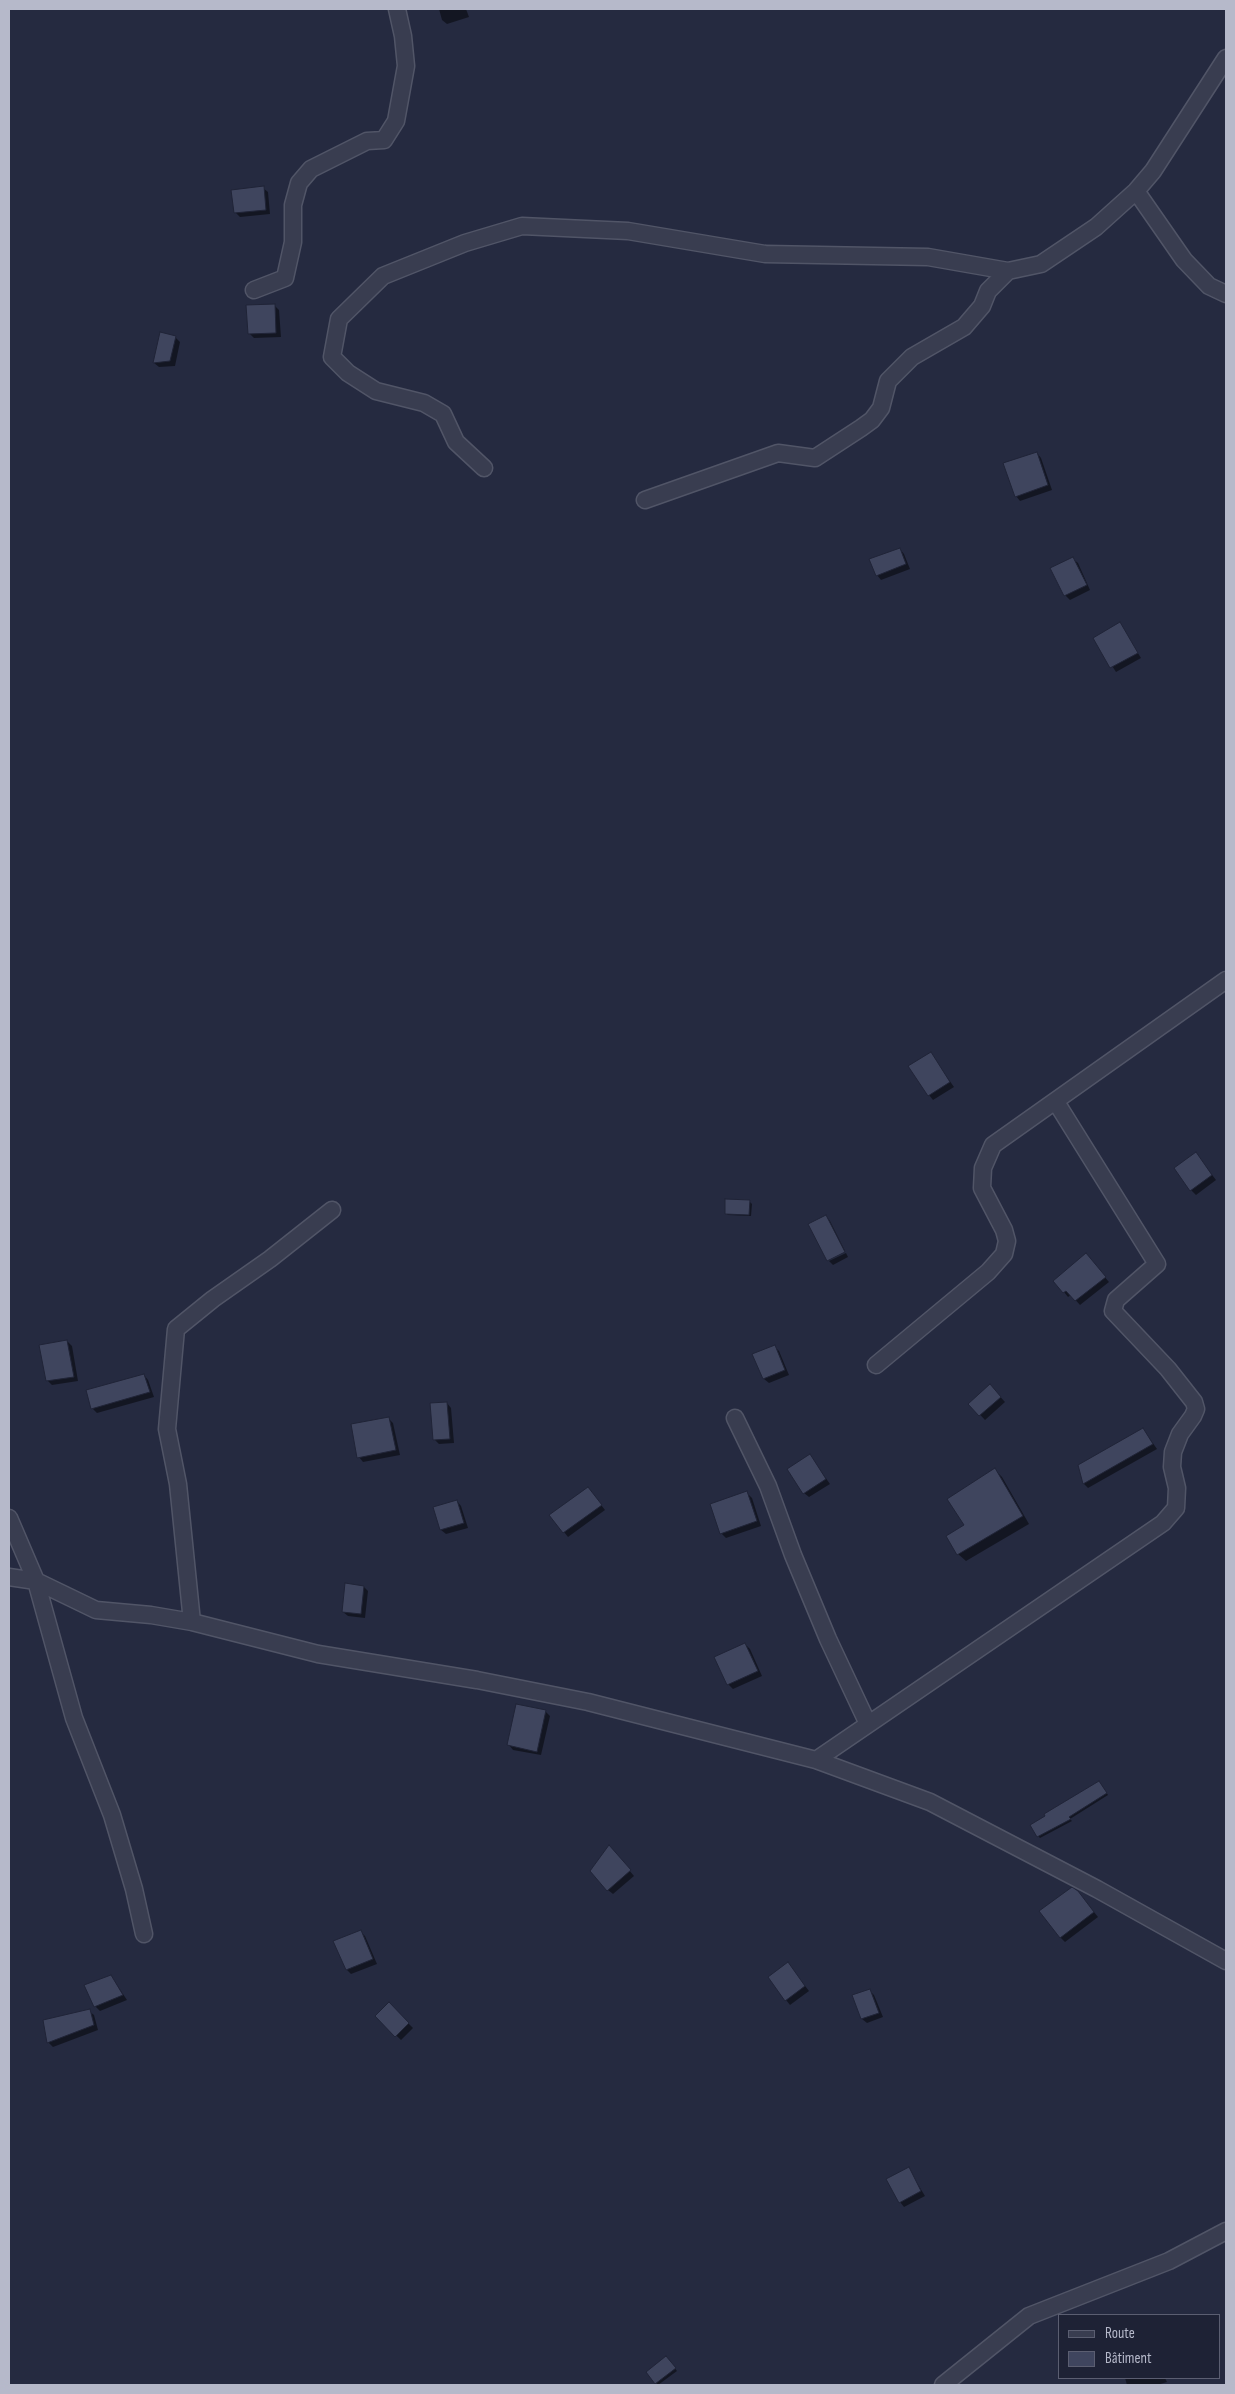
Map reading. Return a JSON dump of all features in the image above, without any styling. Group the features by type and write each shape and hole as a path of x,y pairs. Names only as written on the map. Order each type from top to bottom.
{"street":[{"path":"254,290 285,278 293,242 292,205 299,183 311,169 367,141 384,140 396,121 406,66 403,36 397,9"},
{"path":"484,468 456,442 443,414 424,403 376,391 348,373 332,357 339,319 383,276 464,243 522,226 628,231 765,254 928,257 1008,271 1041,264 1096,227 1136,191 1153,171 1226,58"},
{"path":"1136,191 1184,260 1209,286 1226,294"},
{"path":"644,500 778,453 815,458 872,420 881,408 888,381 912,357 964,327 982,306 988,291 1008,271"},
{"path":"876,1364 988,1272 1004,1254 1006,1241 1004,1230 982,1188 983,1168 993,1145 1226,980"},
{"path":"816,1760 1163,1523 1176,1508 1177,1488 1172,1467 1174,1452 1180,1434 1196,1409 1194,1402 1168,1369 1114,1311 1116,1300 1158,1264 1056,1102"},
{"path":"192,1622 178,1484 167,1429 176,1329 332,1210"},
{"path":"735,1418 768,1486 793,1555 828,1639 868,1724"},
{"path":"9,1518 36,1581 74,1718 112,1815 134,1889 144,1934"},
{"path":"9,1577 36,1581 96,1610 151,1615 192,1622 318,1654 477,1680 588,1702 816,1760 930,1802 1097,1889 1226,1961"},
{"path":"943,2385 1028,2316 1169,2261 1226,2231"}],"building":[{"path":"264,186 266,210 234,213 231,190"},
{"path":"275,304 276,333 248,334 246,305"},
{"path":"160,332 176,336 170,361 153,363"},
{"path":"1037,452 1048,485 1015,497 1003,463"},
{"path":"900,548 906,564 876,576 869,559"},
{"path":"1073,557 1087,585 1064,596 1050,568"},
{"path":"1120,622 1138,653 1110,668 1093,638"},
{"path":"931,1052 950,1082 928,1096 908,1066"},
{"path":"1196,1152 1212,1175 1190,1191 1174,1168"},
{"path":"725,1199 750,1200 749,1215 725,1214"},
{"path":"826,1215 845,1252 827,1261 808,1224"},
{"path":"1086,1253 1106,1277 1075,1301 1066,1291 1063,1293 1053,1281"},
{"path":"67,1340 74,1377 46,1381 39,1345"},
{"path":"775,1345 785,1370 763,1379 752,1354"},
{"path":"144,1374 150,1392 91,1409 86,1390"},
{"path":"990,1384 1001,1397 979,1416 968,1404"},
{"path":"447,1402 450,1439 433,1440 430,1403"},
{"path":"389,1417 396,1450 357,1458 351,1424"},
{"path":"1143,1428 1153,1444 1083,1484 1078,1465"},
{"path":"810,1454 826,1479 803,1494 787,1469"},
{"path":"995,1468 1023,1516 957,1555 946,1536 964,1525 947,1499"},
{"path":"588,1487 602,1505 563,1533 549,1515"},
{"path":"747,1491 757,1521 720,1534 710,1504"},
{"path":"457,1500 464,1523 440,1530 433,1507"},
{"path":"345,1583 364,1586 361,1614 342,1612"},
{"path":"745,1643 758,1671 727,1685 714,1657"},
{"path":"516,1704 546,1710 537,1752 507,1745"},
{"path":"1099,1781 1107,1793 1069,1817 1071,1819 1037,1837 1030,1825 1045,1816 1044,1814"},
{"path":"609,1845 631,1870 607,1891 590,1871"},
{"path":"1072,1887 1078,1891 1094,1912 1060,1938 1039,1911"},
{"path":"361,1930 373,1959 346,1970 333,1941"},
{"path":"788,1962 805,1986 785,2001 768,1977"},
{"path":"111,1975 123,1995 94,2007 84,1985"},
{"path":"870,1989 879,2013 861,2019 852,1995"},
{"path":"389,2002 409,2023 395,2037 375,2016"},
{"path":"90,2009 94,2025 47,2043 43,2020"},
{"path":"909,2167 921,2191 899,2203 886,2179"},
{"path":"666,2356 676,2368 655,2384 646,2372"}]}
